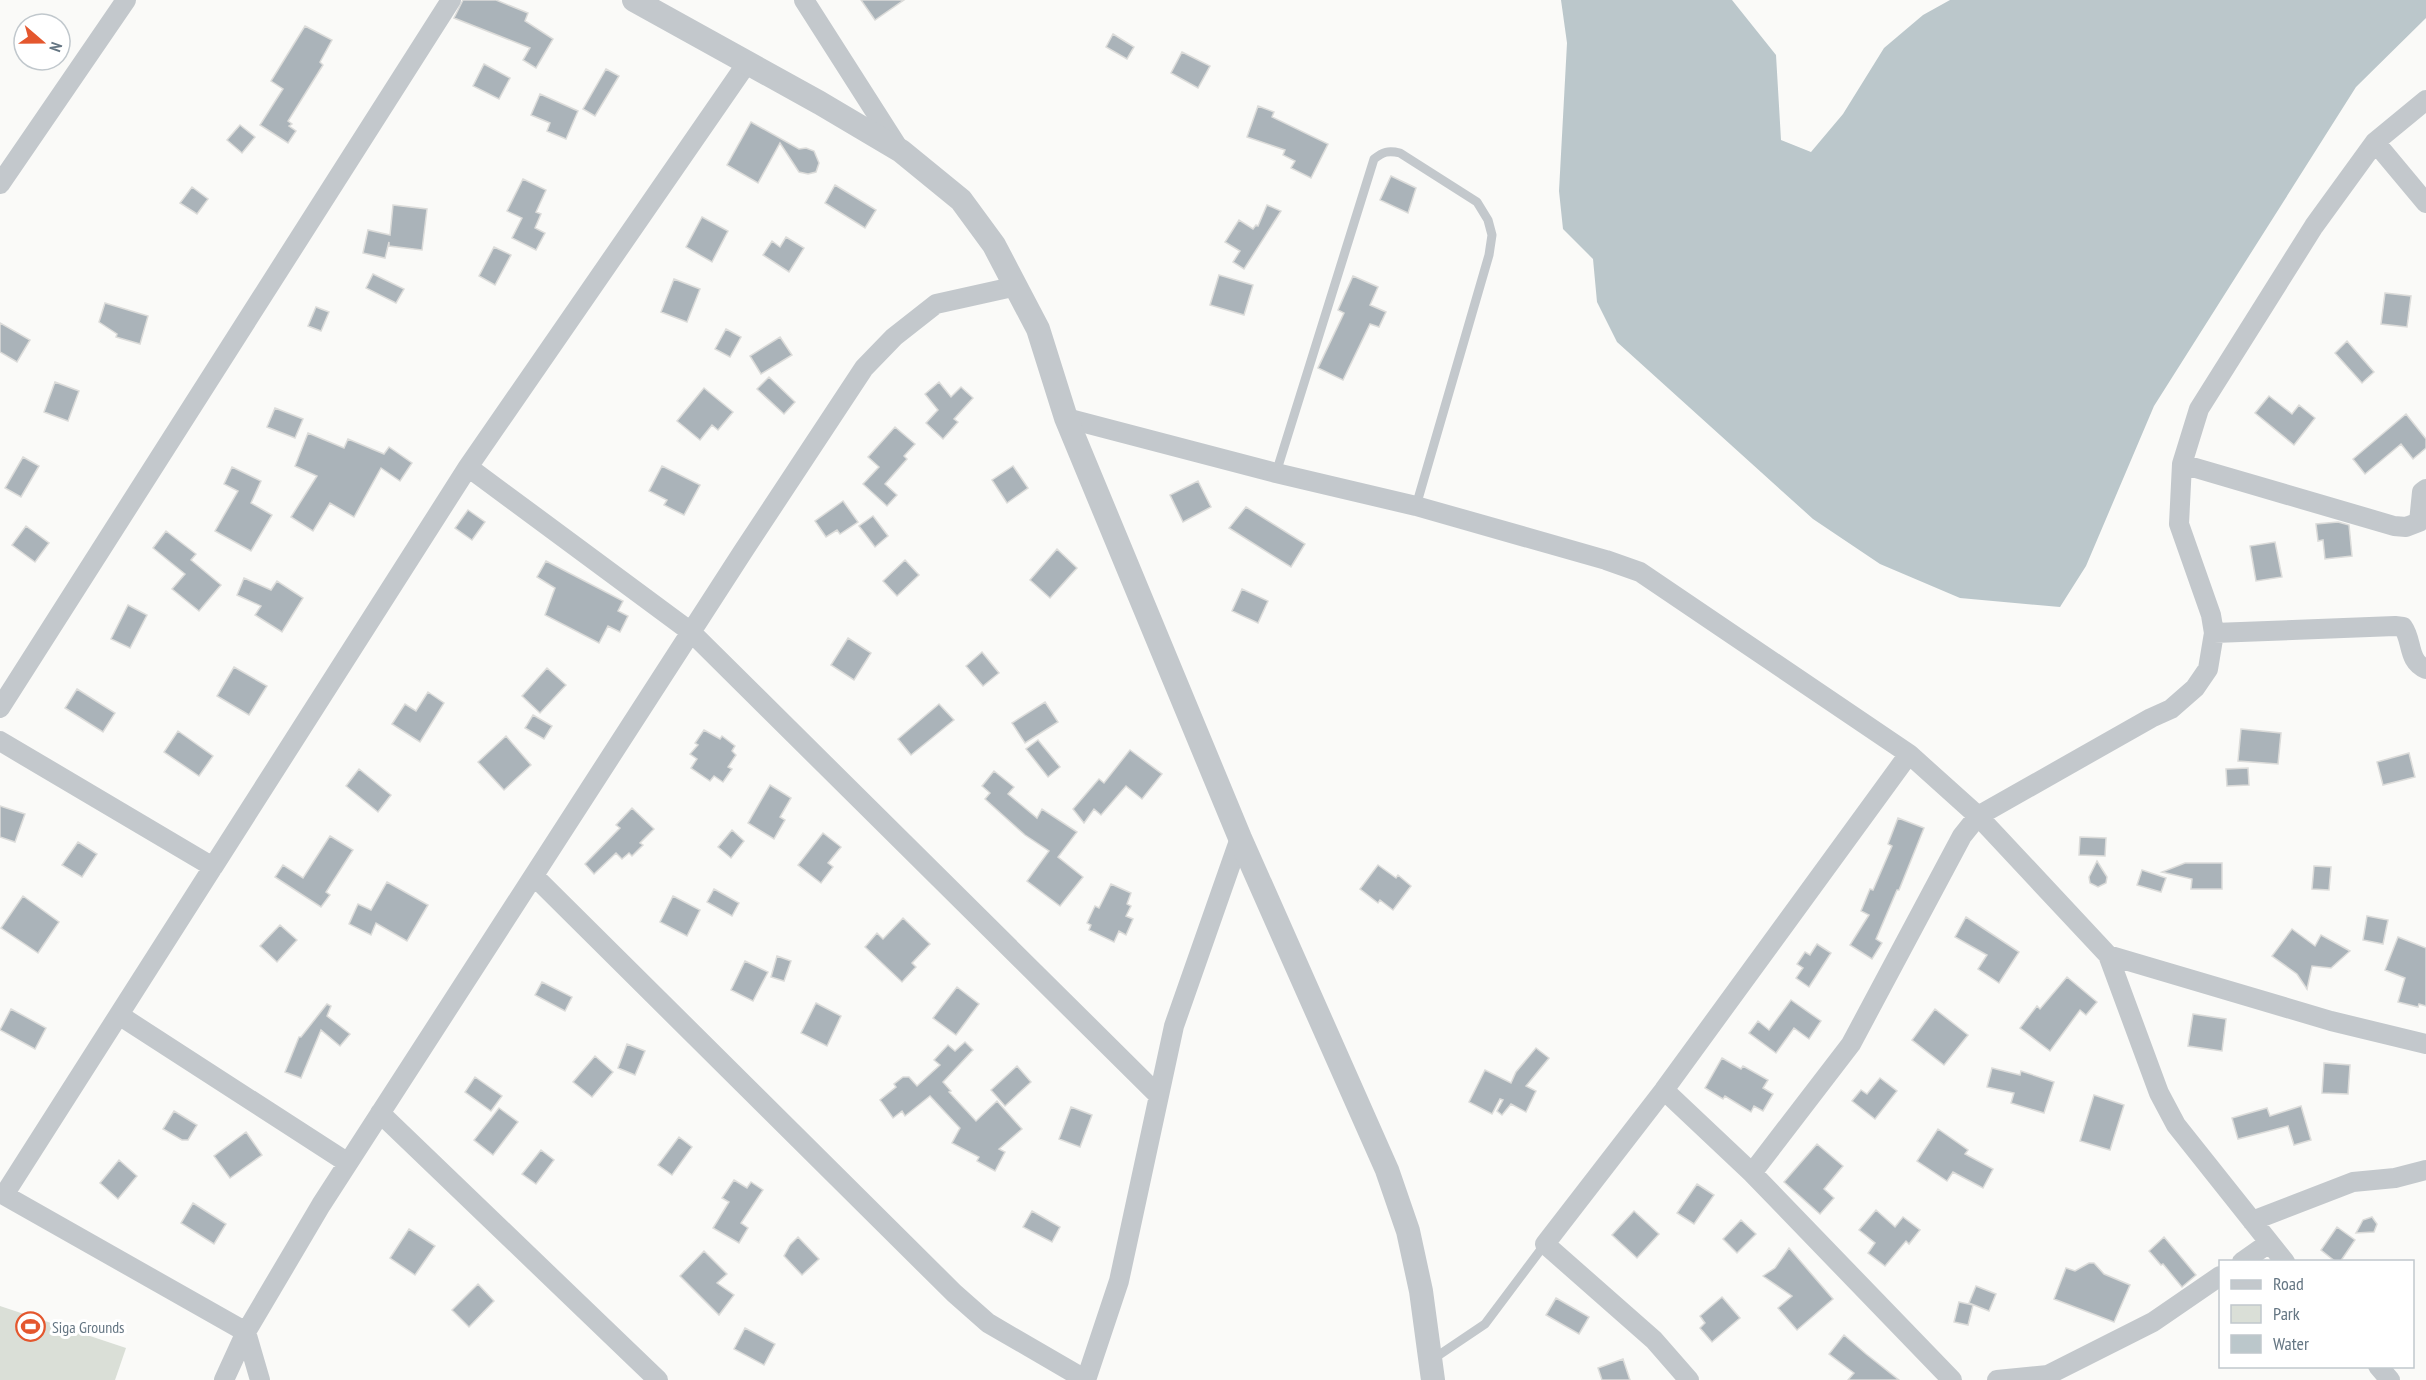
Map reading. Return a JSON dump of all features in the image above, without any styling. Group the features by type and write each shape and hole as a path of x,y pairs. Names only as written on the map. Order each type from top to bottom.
{"street":[{"path":"0,184 126,0"},
{"path":"0,708 452,0"},
{"path":"634,0 820,103 901,151 961,200 994,245 1038,328 1066,418 1240,838 1387,1170 1408,1231 1421,1291 1432,1370"},
{"path":"804,0 901,151"},
{"path":"260,1380 246,1332 2,1194 119,1015 468,467 747,63"},
{"path":"1752,1173 1851,1044 1962,836 1978,816 2151,718 2171,709 2195,688 2208,669 2214,633 2211,615 2179,524 2182,464 2199,409 2314,226 2375,142 2426,100"},
{"path":"2375,142 2426,203"},
{"path":"224,1380 246,1332 348,1164 857,378 876,354 894,337 936,304 1017,286"},
{"path":"1066,418 1416,506 1606,560 1640,572 1909,754 1978,816 2108,955 2159,1093 2176,1125 2283,1260"},
{"path":"2182,464 2394,526 2406,527 2419,522 2422,492 2426,489"},
{"path":"468,467 691,632 1159,1096"},
{"path":"2214,633 2403,627 2408,634 2412,656 2416,663 2426,669"},
{"path":"0,741 213,867"},
{"path":"1689,1380 1654,1340 1545,1244 1665,1090 1909,754"},
{"path":"534,876 954,1293 988,1323 1086,1380 1119,1281 1174,1026 1240,838"},
{"path":"2108,955 2331,1021 2426,1044"},
{"path":"119,1015 348,1164"},
{"path":"1665,1090 1752,1173 1952,1380"},
{"path":"381,1113 658,1380"},
{"path":"2252,1221 2353,1182 2396,1178 2426,1170"},
{"path":"2245,1260 2269,1243"},
{"path":"1997,1380 2050,1377 2153,1322 2219,1277"},
{"path":"2380,1368 2390,1380"}],"lane":[{"path":"1276,472 1374,159 1383,152 1400,153 1477,202 1488,220 1492,236 1489,255 1416,506"},
{"path":"1432,1370 1485,1324 1545,1244"}],"green space":[{"name":"Siga Grounds","path":"0,1306 126,1348 115,1380 0,1380"}],"water":[{"path":"1561,0 1732,0 1776,55 1781,140 1811,152 1843,114 1884,48 1923,15 1950,0 2426,0 2426,18 2356,87 2154,406 2086,566 2060,607 1960,598 1880,564 1813,519 1617,342 1597,302 1593,259 1563,229 1559,191 1567,43"}],"building":[{"path":"463,0 496,0 528,13 525,21 553,39 536,68 523,60 530,48 454,18"},
{"path":"861,0 904,0 875,20"},
{"path":"305,26 332,40 320,62 323,65 288,121 292,124 289,126 296,131 288,143 260,125 283,89 271,81"},
{"path":"1113,34 1134,47 1127,59 1106,47"},
{"path":"1182,52 1210,66 1198,88 1171,73"},
{"path":"484,64 510,78 499,99 473,86"},
{"path":"606,69 619,76 595,116 583,109"},
{"path":"540,94 578,111 566,139 547,131 550,123 531,115"},
{"path":"1258,106 1274,112 1272,117 1328,144 1311,178 1291,168 1295,161 1283,155 1285,150 1247,137"},
{"path":"751,122 799,149 806,148 814,151 819,163 816,172 808,174 799,172 780,143 758,183 727,165"},
{"path":"240,125 255,137 242,153 227,140"},
{"path":"1391,176 1416,188 1408,213 1380,200"},
{"path":"523,179 546,190 536,212 541,214 535,228 545,233 536,250 512,238 522,218 507,211"},
{"path":"835,185 876,210 865,228 825,203"},
{"path":"192,187 208,199 197,214 180,203"},
{"path":"393,205 427,209 422,250 389,246 389,242 385,258 363,253 368,230 390,235"},
{"path":"1267,205 1281,211 1244,269 1233,262 1240,251 1225,242 1239,220 1253,229 1256,225 1258,226"},
{"path":"702,217 728,231 712,262 686,247"},
{"path":"786,237 804,248 789,272 763,255 772,241 780,247"},
{"path":"494,247 511,255 495,285 479,276"},
{"path":"373,274 404,289 396,303 366,288"},
{"path":"1219,275 1253,285 1244,315 1210,305"},
{"path":"1353,276 1378,287 1370,305 1386,312 1379,327 1370,324 1343,380 1318,368 1344,313 1338,310"},
{"path":"674,279 700,289 687,322 661,312"},
{"path":"2385,293 2411,296 2407,327 2381,324"},
{"path":"105,303 148,316 140,344 116,337 117,334 99,322"},
{"path":"316,307 329,312 321,331 308,326"},
{"path":"0,323 30,340 17,362 0,352"},
{"path":"726,329 741,337 730,357 715,349"},
{"path":"780,337 792,355 761,374 750,356"},
{"path":"2347,341 2374,372 2362,383 2335,353"},
{"path":"769,377 795,402 784,414 757,389"},
{"path":"55,382 79,391 68,421 44,412"},
{"path":"939,382 951,397 961,387 973,398 954,419 958,422 943,439 926,423 938,410 925,394"},
{"path":"704,388 733,412 718,430 712,425 700,440 677,421"},
{"path":"2269,396 2292,414 2299,405 2315,418 2294,445 2255,413"},
{"path":"275,408 303,419 295,438 267,427"},
{"path":"2406,414 2426,439 2426,448 2413,459 2401,444 2365,474 2353,459"},
{"path":"895,427 915,444 904,456 907,459 885,484 897,495 887,506 863,484 879,467 868,457"},
{"path":"308,433 344,448 348,439 384,454 389,447 412,463 400,481 381,468 354,517 330,503 313,531 291,517 317,476 295,466"},
{"path":"23,457 39,466 21,497 5,488"},
{"path":"662,466 700,485 684,515 664,505 667,500 649,491"},
{"path":"1013,466 1028,488 1007,503 992,480"},
{"path":"232,467 261,481 251,503 272,515 251,551 215,531 238,491 224,484"},
{"path":"1198,481 1211,507 1183,522 1170,495"},
{"path":"843,501 858,522 840,534 837,530 826,537 815,521"},
{"path":"1246,507 1305,544 1291,567 1229,528"},
{"path":"468,510 485,522 472,540 455,528"},
{"path":"873,516 888,536 875,547 859,526"},
{"path":"2338,522 2349,525 2352,556 2325,559 2323,540 2318,541 2316,524"},
{"path":"26,526 49,543 35,562 12,545"},
{"path":"166,531 196,554 191,560 221,585 199,611 172,589 185,574 153,548"},
{"path":"2275,542 2282,577 2256,581 2250,546"},
{"path":"1057,549 1077,568 1050,598 1030,580"},
{"path":"905,560 919,575 897,596 883,581"},
{"path":"546,561 623,601 618,611 628,616 620,632 608,626 599,643 545,615 555,588 537,577"},
{"path":"244,578 271,590 277,581 303,598 282,632 255,615 261,606 237,595"},
{"path":"1242,589 1268,601 1258,623 1232,611"},
{"path":"128,605 147,615 130,648 111,639"},
{"path":"848,638 871,653 854,680 831,665"},
{"path":"982,652 999,673 983,686 966,666"},
{"path":"234,667 267,686 249,715 217,696"},
{"path":"547,668 566,685 540,713 522,696"},
{"path":"77,689 115,713 103,732 65,708"},
{"path":"428,692 444,703 420,742 392,724 405,704 416,711"},
{"path":"1045,702 1058,722 1025,743 1012,723"},
{"path":"939,704 954,720 911,755 898,739"},
{"path":"533,715 552,726 544,739 525,728"},
{"path":"2241,729 2281,733 2278,764 2238,761"},
{"path":"704,730 720,739 722,736 735,746 732,751 736,755 728,767 732,769 723,782 714,776 710,781 691,768 697,759 690,754 698,745 695,743"},
{"path":"178,731 213,756 199,776 164,752"},
{"path":"506,736 531,765 504,790 478,762"},
{"path":"1038,740 1060,767 1048,777 1026,749"},
{"path":"1130,750 1162,774 1142,799 1126,786 1101,815 1094,809 1084,823 1073,809 1099,779 1104,783"},
{"path":"2409,753 2415,777 2383,785 2377,762"},
{"path":"2248,768 2249,785 2227,786 2226,769"},
{"path":"359,769 391,795 378,812 346,786"},
{"path":"994,771 1014,787 1008,794 1037,818 1042,809 1077,832 1058,857 1083,877 1060,906 1027,881 1049,851 1025,835 985,799 990,793 982,786"},
{"path":"770,785 791,798 780,817 785,820 774,839 748,823"},
{"path":"0,806 25,814 15,842 0,837"},
{"path":"632,808 654,829 640,843 643,845 632,856 629,853 622,859 616,853 594,874 585,864 620,828 616,825"},
{"path":"1898,818 1924,828 1876,939 1882,943 1872,959 1850,945 1869,915 1861,911 1892,846 1888,844"},
{"path":"732,830 744,841 731,858 718,847"},
{"path":"823,833 841,847 828,863 833,867 821,883 798,865"},
{"path":"330,836 353,850 326,892 330,895 321,907 275,877 283,865 303,878"},
{"path":"2080,837 2106,838 2105,856 2079,855"},
{"path":"78,842 97,854 82,877 62,865"},
{"path":"2097,861 2107,877 2106,883 2098,887 2090,883 2089,877"},
{"path":"2185,863 2222,863 2222,889 2191,889 2192,879 2162,872"},
{"path":"1378,865 1396,878 1398,875 1411,886 1393,910 1380,900 1378,903 1360,889"},
{"path":"2314,866 2331,867 2329,890 2312,889"},
{"path":"2142,870 2166,878 2161,892 2137,885"},
{"path":"387,882 428,905 407,941 376,923 371,935 349,924 358,904 371,910"},
{"path":"1111,884 1131,893 1127,904 1131,906 1126,916 1133,919 1126,935 1119,931 1114,942 1089,930 1091,925 1087,923 1095,906 1099,908"},
{"path":"714,889 739,903 732,916 707,902"},
{"path":"23,896 59,922 38,953 1,928"},
{"path":"673,896 700,910 687,936 660,922"},
{"path":"2367,916 2388,920 2383,944 2363,940"},
{"path":"1966,917 2019,952 1999,983 1978,969 1987,955 1955,937"},
{"path":"903,918 930,944 912,963 916,967 902,982 865,947 877,933 883,939"},
{"path":"280,925 297,940 277,962 260,946"},
{"path":"2292,929 2315,946 2321,935 2350,951 2331,968 2312,966 2307,989 2297,974 2272,956"},
{"path":"2398,937 2426,948 2426,1006 2419,1004 2418,1007 2398,1002 2405,978 2385,970"},
{"path":"1817,944 1831,953 1809,987 1796,978 1803,968 1797,964 1805,952 1810,955"},
{"path":"777,956 791,961 784,981 771,977"},
{"path":"745,961 768,972 753,1001 731,990"},
{"path":"2067,977 2097,1002 2086,1015 2080,1010 2050,1051 2020,1028 2037,1006 2040,1009"},
{"path":"542,982 572,997 565,1011 535,995"},
{"path":"957,987 979,1004 956,1035 933,1018"},
{"path":"1791,1000 1821,1021 1809,1039 1794,1028 1776,1053 1749,1033 1758,1021 1769,1030"},
{"path":"816,1003 841,1016 827,1046 801,1033"},
{"path":"327,1004 331,1006 327,1016 350,1034 340,1046 321,1030 301,1078 285,1072 299,1037"},
{"path":"11,1009 46,1028 35,1049 0,1030"},
{"path":"1935,1009 1968,1035 1944,1065 1912,1040"},
{"path":"2193,1014 2226,1019 2222,1051 2188,1046"},
{"path":"965,1042 973,1050 943,1082 951,1091 949,1092 976,1121 997,1101 1022,1129 999,1149 1005,1152 995,1171 977,1161 979,1157 952,1143 960,1128 930,1096 905,1116 902,1111 893,1118 880,1100 896,1087 894,1084 903,1077 909,1077 917,1086 940,1065 934,1060 948,1045 955,1051"},
{"path":"627,1044 645,1051 635,1075 618,1068"},
{"path":"1536,1048 1549,1058 1526,1086 1536,1091 1526,1112 1511,1104 1502,1115 1497,1111 1503,1100 1500,1099 1492,1114 1469,1102 1485,1070 1511,1083 1516,1072"},
{"path":"595,1056 613,1072 592,1097 573,1082"},
{"path":"1722,1058 1741,1069 1743,1066 1768,1080 1763,1088 1773,1094 1763,1111 1754,1106 1751,1112 1725,1096 1723,1099 1705,1088"},
{"path":"2324,1063 2350,1065 2348,1094 2322,1093"},
{"path":"1017,1066 1031,1082 1005,1106 991,1090"},
{"path":"1992,1068 2020,1075 2021,1071 2054,1082 2044,1113 2011,1103 2014,1093 1987,1087"},
{"path":"475,1077 502,1096 491,1111 465,1092"},
{"path":"1880,1078 1897,1091 1875,1119 1852,1101 1861,1090 1867,1094"},
{"path":"2094,1095 2124,1105 2110,1150 2080,1141"},
{"path":"2301,1106 2311,1140 2294,1145 2288,1126 2238,1139 2232,1118 2267,1108 2270,1116"},
{"path":"1071,1107 1092,1115 1080,1147 1059,1139"},
{"path":"499,1108 518,1122 493,1155 474,1140"},
{"path":"174,1111 197,1125 188,1140 182,1140 163,1129"},
{"path":"1938,1129 1968,1150 1965,1154 1993,1169 1983,1188 1953,1172 1947,1181 1917,1161"},
{"path":"246,1132 262,1155 230,1178 214,1156"},
{"path":"679,1137 692,1147 672,1175 658,1165"},
{"path":"1817,1144 1843,1166 1824,1189 1834,1198 1820,1214 1784,1182"},
{"path":"541,1150 554,1160 536,1184 522,1174"},
{"path":"119,1160 137,1176 118,1199 100,1183"},
{"path":"734,1180 747,1188 751,1182 763,1190 741,1223 748,1228 739,1243 713,1228 729,1202 722,1198"},
{"path":"1697,1184 1714,1195 1694,1224 1677,1213"},
{"path":"193,1203 226,1224 214,1244 181,1223"},
{"path":"1876,1210 1895,1227 1903,1217 1920,1230 1909,1244 1906,1241 1885,1266 1868,1253 1875,1243 1859,1230"},
{"path":"1032,1211 1060,1227 1052,1242 1023,1227"},
{"path":"1634,1211 1659,1234 1637,1258 1612,1235"},
{"path":"2372,1217 2377,1224 2374,1232 2356,1233 2363,1220"},
{"path":"1741,1220 1756,1234 1737,1253 1723,1239"},
{"path":"2337,1227 2355,1240 2341,1260 2334,1260 2321,1250"},
{"path":"409,1229 435,1246 415,1275 390,1258"},
{"path":"798,1237 819,1259 802,1275 784,1256"},
{"path":"2164,1237 2196,1275 2182,1287 2149,1251"},
{"path":"1789,1248 1833,1299 1797,1330 1778,1308 1792,1296 1763,1276 1775,1268"},
{"path":"704,1251 727,1274 717,1283 734,1295 719,1315 680,1276"},
{"path":"2089,1263 2094,1263 2104,1274 2130,1285 2114,1322 2054,1299 2066,1268 2075,1271"},
{"path":"478,1284 494,1301 469,1327 452,1310"},
{"path":"1976,1286 1996,1294 1989,1311 1969,1303"},
{"path":"1722,1297 1740,1318 1712,1342 1700,1328 1705,1323 1700,1316"},
{"path":"1556,1298 1589,1317 1579,1334 1546,1315"},
{"path":"1959,1302 1973,1305 1968,1325 1954,1322"},
{"path":"745,1328 775,1344 764,1365 734,1349"},
{"path":"1844,1335 1899,1380 1848,1380 1854,1373 1829,1354"},
{"path":"1623,1359 1630,1380 1602,1380 1598,1368"}],"place":[{"name":"Siga Grounds","path":"31,1327"}]}
